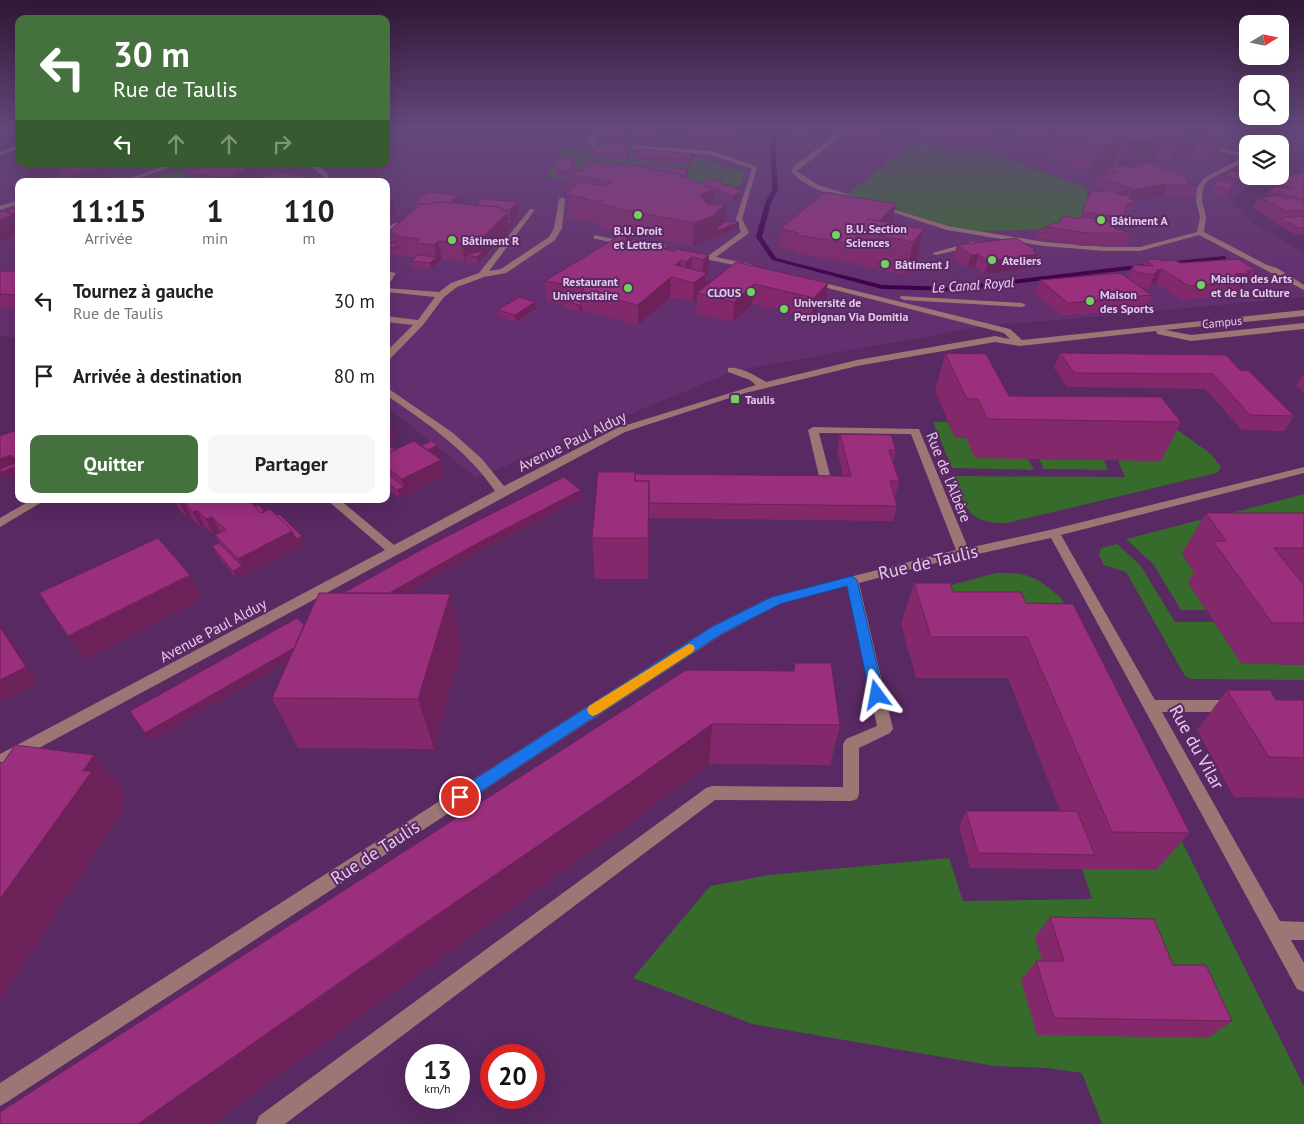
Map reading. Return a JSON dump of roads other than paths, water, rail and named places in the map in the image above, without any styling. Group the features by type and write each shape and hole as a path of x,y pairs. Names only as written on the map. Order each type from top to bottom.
{"street":[{"path":"710,258 745,234 739,219 751,179"},
{"path":"802,179 918,220 947,228 999,238 1105,249 1140,248 1200,233 1264,267 1274,270 1304,288"},
{"path":"1200,233 1203,217 1199,201 1200,188 1206,179"},
{"path":"390,354 442,295 454,285 482,275 503,271 552,238 558,228 562,199"},
{"path":"0,208 15,203"},
{"path":"482,275 532,210"},
{"path":"390,230 397,224"},
{"path":"597,237 632,246"},
{"path":"936,253 999,238"},
{"path":"679,257 710,258 762,269"},
{"path":"1264,267 1261,270 1304,296"},
{"path":"800,278 1007,331 1020,343"},
{"path":"390,290 442,295"},
{"path":"874,297 1022,305"},
{"name":"Avenue Paul Alduy","path":"0,762 393,550 621,430 742,390 857,363 995,339 1020,343 1304,313"},
{"path":"390,319 420,322"},
{"name":"Campus","path":"1143,329 1191,338 1304,326"},
{"path":"731,370 753,378 763,386"},
{"path":"390,393 459,441 490,473 502,492"},
{"name":"Rue de l'Albère","path":"805,479 825,479 813,430 915,431 964,554"},
{"name":"Rue de Taulis","path":"0,1095 68,1061 716,630 776,600 1304,470"},
{"path":"0,524 34,503"},
{"path":"337,503 393,550"},
{"name":"Rue du Vilar","path":"1054,533 1304,982"},
{"path":"267,1124 712,793 851,794 851,744 885,729 852,580"},
{"path":"1151,706 1247,706"},
{"path":"1276,930 1304,931"}],"waterway":[{"name":"Le Canal Royal","path":"775,179 775,190 768,203 759,237 774,259 882,287 955,289 1145,266"},
{"name":"Le Canal Royal","path":"1167,264 1224,258"}],"place":[{"name":"B.U. Droit et Lettres","path":"638,215"},
{"name":"Bâtiment A","path":"1101,220"},
{"name":"B.U. Section Sciences","path":"836,235"},
{"name":"Bâtiment R","path":"452,240"},
{"name":"Ateliers","path":"992,260"},
{"name":"Bâtiment J","path":"885,264"},
{"name":"Maison des Arts et de la Culture","path":"1201,285"},
{"name":"Restaurant Universitaire","path":"628,288"},
{"name":"CLOUS","path":"751,292"},
{"name":"Maison des Sports","path":"1090,301"},
{"name":"Université de Perpignan Via Domitia","path":"784,309"},
{"name":"Taulis","path":"735,399"}]}
